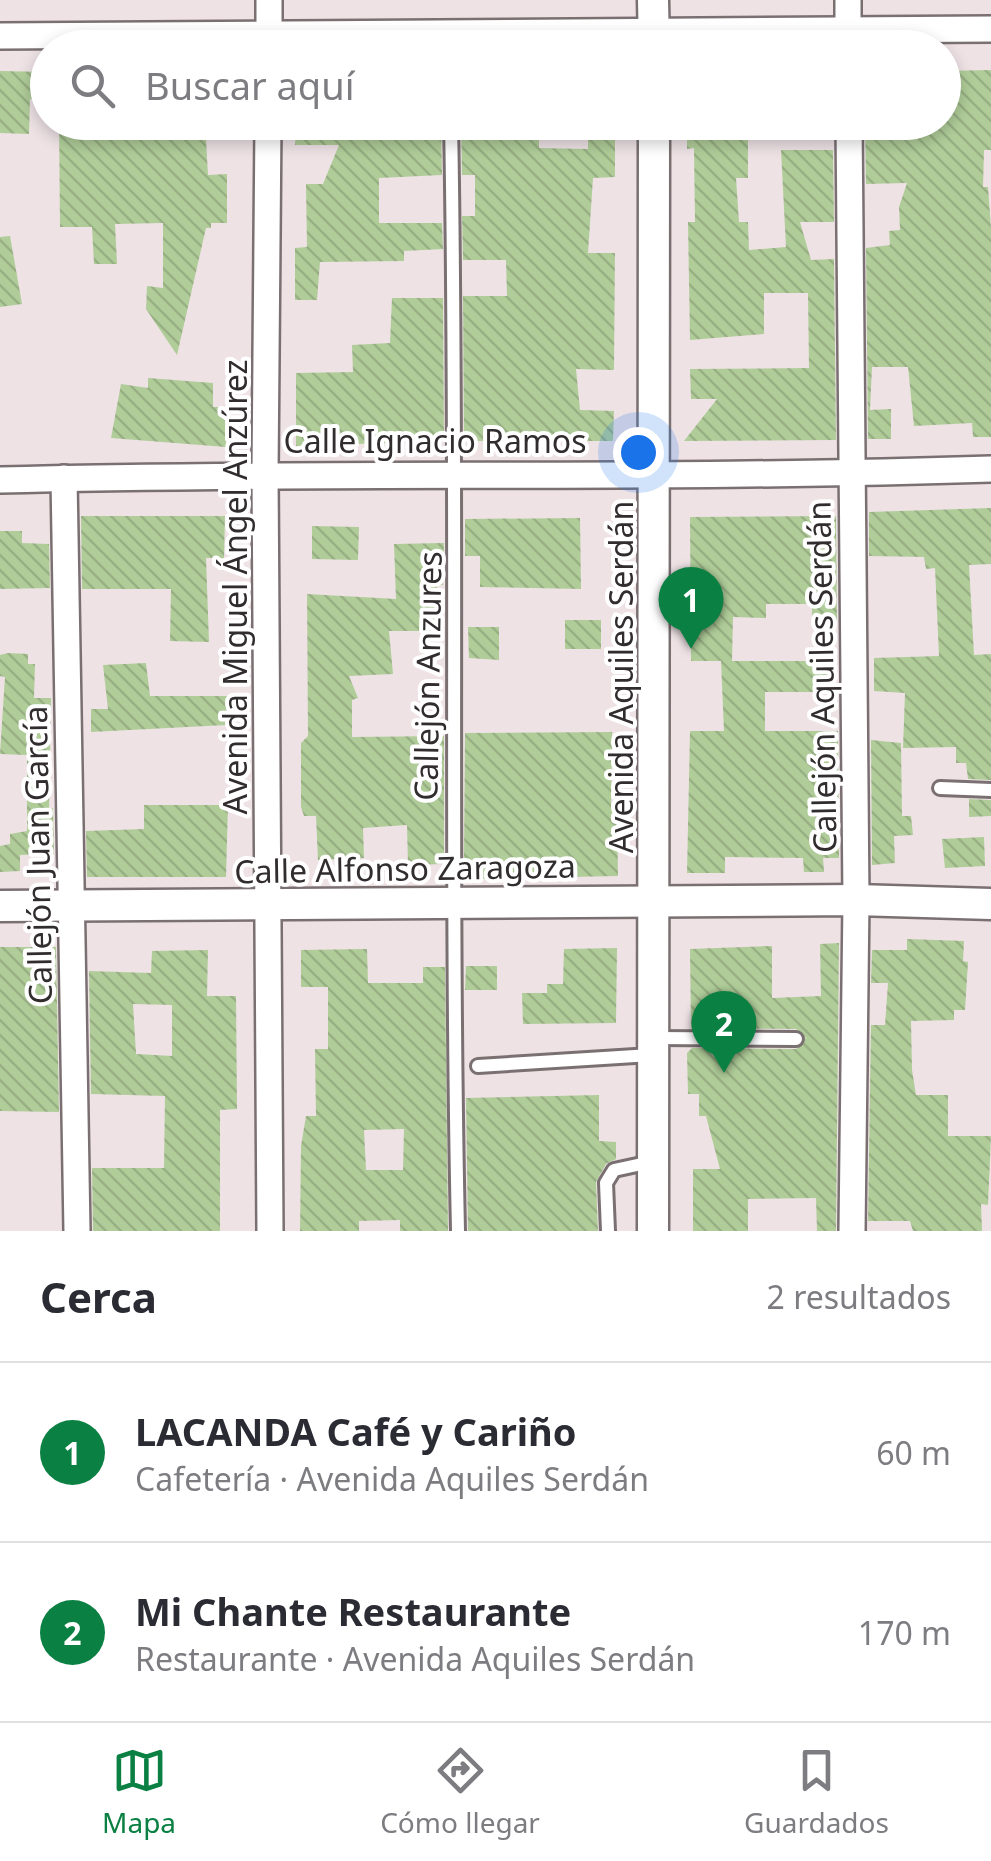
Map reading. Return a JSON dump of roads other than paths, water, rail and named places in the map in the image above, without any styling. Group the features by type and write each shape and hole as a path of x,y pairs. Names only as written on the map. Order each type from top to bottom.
{"street":[{"path":"269,0 269,30"},
{"path":"653,0 654,30"},
{"path":"848,0 848,30"},
{"path":"961,31 991,29"},
{"path":"0,36 30,37"},
{"name":"Avenida Miguel Ángel Anzúrez","path":"268,140 265,473 270,1231"},
{"name":"Avenida Aquiles Serdán","path":"653,1231 654,140"},
{"name":"Callejón Aquiles Serdán","path":"849,140 856,900 852,1231"},
{"name":"Calle Ignacio Ramos","path":"0,480 265,473 851,473 991,469"},
{"name":"Callejón Juan García","path":"64,478 77,1231"},
{"name":"Calle Alfonso Zaragoza","path":"0,906 856,900 991,904"}],"lane":[{"name":"Callejón Anzures","path":"451,140 457,473 451,901 458,1231"},
{"path":"940,788 991,790"},
{"path":"478,1066 654,1046 796,1039"},
{"path":"608,1231 606,1183 614,1170 653,1162"}],"place":[{"name":"LACANDA Café y Cariño","path":"691,649"},
{"name":"Mi Chante Restaurante","path":"724,1073"}]}
